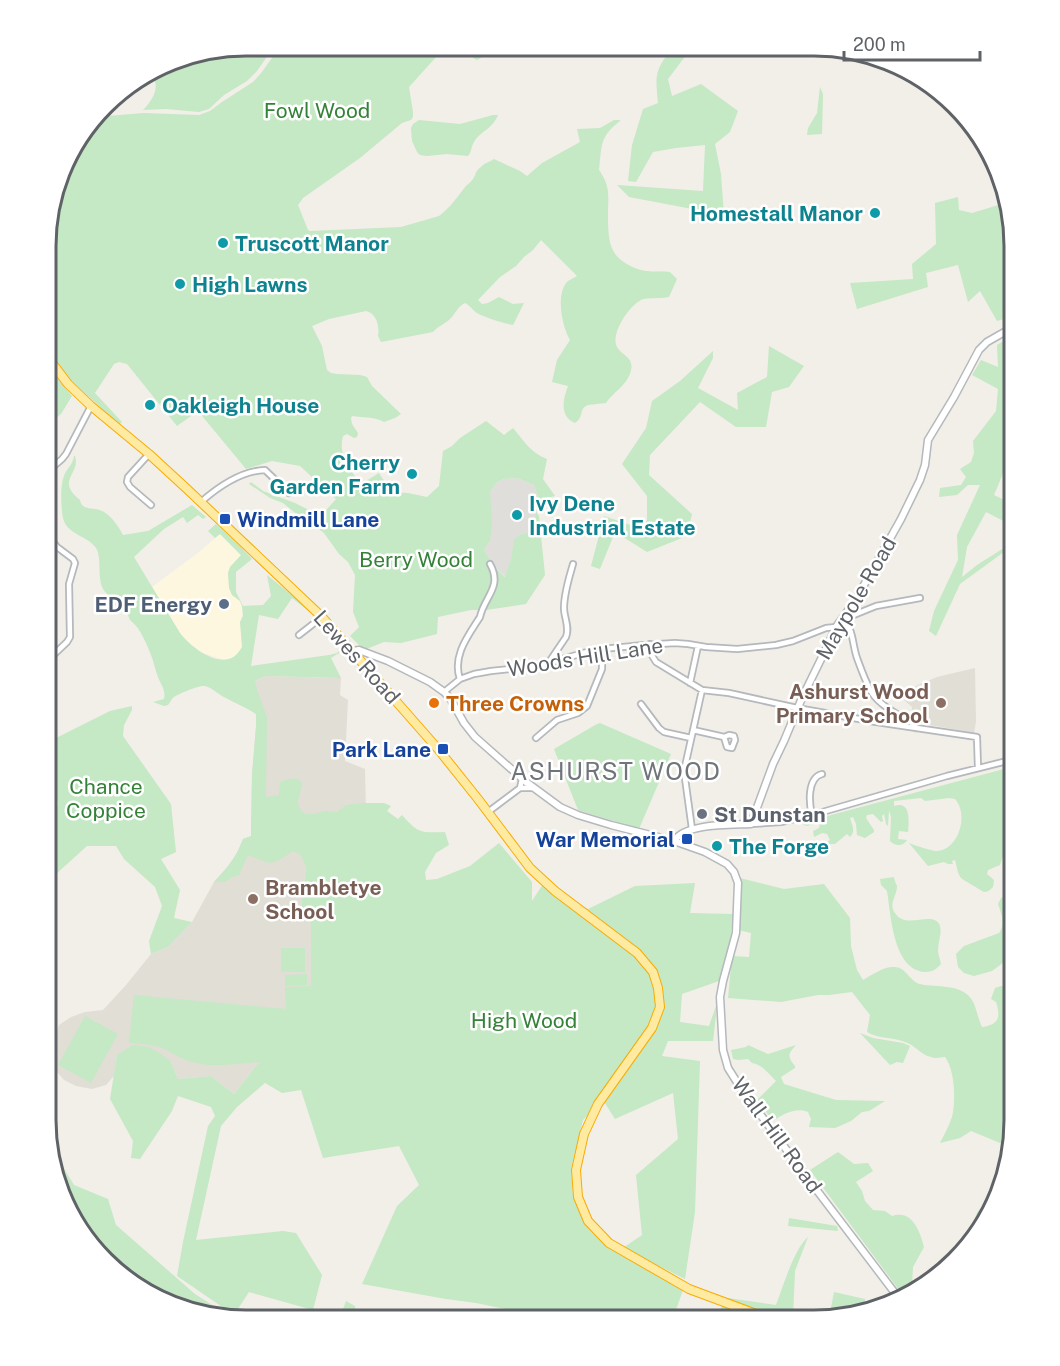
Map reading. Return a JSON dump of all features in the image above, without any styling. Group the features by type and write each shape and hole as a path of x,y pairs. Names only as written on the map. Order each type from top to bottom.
{"highway":[{"name":"Lewes Road","path":"56,369 91,406 149,454 322,617 438,749 530,868 555,891 637,953 652,972 658,988 660,1006 652,1028 598,1104 584,1134 576,1170 578,1197 588,1221 609,1243 689,1289 745,1310"}],"street":[{"name":"Maypole Road","path":"750,824 797,708 836,627 855,601 920,480 928,440 979,350 987,342 1004,332"},
{"path":"56,464 66,454 91,406"},
{"path":"149,454 128,477 127,482 151,505"},
{"path":"201,502 219,487 240,476 260,470 265,470 289,493"},
{"path":"56,546 75,563 69,584 70,637 56,652"},
{"path":"460,679 458,672 461,647 480,618 495,581 496,575 490,564"},
{"path":"547,664 568,632 564,608 573,564"},
{"path":"916,728 914,724 889,709 873,695 856,657 851,631 843,619 876,606 920,598"},
{"path":"299,635 322,617"},
{"name":"Woods Hill Lane","path":"444,692 460,679 474,674 547,664 583,653 650,644 675,643 734,649 776,645 826,628 836,627"},
{"path":"650,644 651,654 656,662 702,690 729,693 876,722 977,737 978,768"},
{"path":"690,683 698,646"},
{"path":"353,651 359,650 388,661 430,682 444,692"},
{"path":"536,738 557,720 579,713 587,706 602,669 602,650"},
{"path":"692,829 684,771 702,690"},
{"name":"Wall Hill Road","path":"444,692 475,737 522,779 560,807 611,825 674,841 728,864 738,884 736,933 720,997 723,1050 729,1068 740,1087 894,1292"},
{"path":"641,704 664,732 691,738"},
{"path":"693,730 724,737"},
{"path":"674,841 682,832 692,829 781,822 1004,761"},
{"path":"812,815 810,803 813,780 822,774"},
{"path":"520,788 522,779"},
{"path":"488,812 520,788 533,788"}],"shaded area":[{"path":"517,478 534,485 539,500 534,531 521,534 506,577 495,567 484,550 490,541 490,492 496,483 504,479"},
{"path":"220,534 241,556 230,567 228,573 229,588 232,595 240,601 243,611 240,622 242,648 235,657 224,660 200,652 188,643 152,587"},
{"name":"Ashurst Wood Primary School","path":"975,668 976,722 974,733 919,723 911,718 912,707 897,694 937,677"},
{"name":"Brambletye School","path":"265,676 341,678 340,695 348,700 345,761 365,769 366,812 306,867 300,916 311,924 313,1090 256,1066 234,1094 211,1076 178,1079 171,1062 117,1055 114,1076 106,1085 92,1089 76,1086 64,1080 57,1072 56,1034 59,1025 85,1012 103,1010 151,954 168,947 192,922 214,882 237,853 243,839 251,836 256,714 247,708 248,685"}],"green space":[{"path":"267,56 247,81 224,95 209,109 199,112 166,109 143,110 153,97 154,79 173,70 208,59"},
{"path":"273,56 437,56 409,87 413,112 411,120 402,123 360,158 303,198 298,205 310,231 401,227 439,216 472,180 478,169 494,159 527,176 542,163 580,142 577,129 600,128 614,120 620,120 605,137 601,148 599,170 608,192 608,229 612,248 616,256 637,269 670,272 677,279 669,297 641,300 626,314 618,328 616,341 619,350 631,362 631,370 624,384 606,403 586,406 575,423 564,412 568,386 552,382 557,360 570,340 562,319 562,293 568,281 577,276 541,240 478,300 482,304 499,297 513,304 524,303 513,325 481,315 465,303 433,332 381,342 376,320 366,311 329,319 312,326 322,346 327,370 331,373 367,377 372,386 401,414 384,422 352,416 352,424 358,433 357,437 354,438 347,434 343,436 342,449 348,466 360,481 366,481 379,473 391,492 427,497 439,486 443,451 486,421 504,435 513,428 532,450 547,459 543,479 555,496 539,500 534,485 517,478 504,479 496,483 490,492 492,525 490,541 484,550 505,577 514,540 521,534 534,531 536,512 539,516 545,575 526,604 471,610 438,617 437,634 401,643 384,642 364,650 350,636 359,627 353,612 355,575 348,562 339,554 324,533 283,503 270,498 249,484 251,482 263,491 321,516 336,499 300,466 272,461 246,469 198,411 177,426 127,364 119,362 114,364 95,393 122,422 119,425 71,380 56,361 57,221 70,173 87,140 107,116 144,113 199,115 210,111 253,82"},
{"path":"473,56 484,56 477,60"},
{"path":"667,56 685,56 668,79 672,96 701,84 738,111 730,132 715,144 721,174 724,215 629,197 617,185 703,191 705,145 653,152 636,182 628,181 632,145 643,109 658,103 657,78"},
{"path":"820,87 823,94 822,134 807,135 808,128 817,113"},
{"path":"498,115 493,124 477,138 468,156 420,155 412,141 411,128 419,120 460,124"},
{"path":"958,197 959,210 972,213 1000,205 1004,245 1004,319 997,321 980,291 968,302 958,265 926,273 928,287 857,309 850,283 913,279 912,264 936,244 935,203"},
{"path":"1004,341 1004,471 994,495 1004,500 1004,521 986,512 967,547 962,577 1004,548 1004,552 960,584 936,636 929,631 934,611 958,560 957,535 980,485 968,485 957,495 939,497 940,488 961,485 966,477 960,469 971,462 974,453 973,441 996,411 998,389 972,375 981,360 998,367 997,345"},
{"path":"769,346 804,366 789,387 772,392 766,427 736,427 700,402 650,455 649,475 692,514 687,536 647,552 615,532 600,569 591,566 604,516 642,529 647,520 647,496 622,464 646,428 652,401 680,381 713,351 713,358 698,388 738,410 737,393 767,377"},
{"path":"56,377 72,396 56,418"},
{"name":"High Wood","path":"75,456 75,468 69,482 73,493 83,506 107,514 123,535 148,531 192,505 206,517 203,519 198,515 187,523 183,517 164,529 134,557 180,633 198,650 221,660 236,655 242,647 240,622 243,616 242,606 229,588 228,573 230,567 241,555 220,534 215,538 208,531 216,524 252,559 236,572 236,592 243,606 263,605 271,596 267,575 318,616 316,617 292,598 278,619 259,615 251,666 329,655 337,653 343,647 344,650 331,658 341,678 265,676 255,681 267,717 266,797 279,795 280,782 295,779 302,783 298,803 305,814 324,811 337,812 346,805 384,803 391,806 387,811 398,819 402,815 420,831 445,832 449,845 436,853 425,872 426,880 437,879 470,866 499,843 532,882 532,901 543,884 588,909 635,886 695,883 690,913 733,914 730,945 719,981 682,994 680,1022 709,1026 717,1007 713,1041 668,1041 662,1056 700,1061 695,1212 685,1279 623,1248 642,1235 636,1175 678,1139 673,1093 615,1119 603,1100 583,1120 571,1168 573,1196 589,1229 617,1253 683,1290 676,1310 511,1310 362,1284 397,1206 419,1185 399,1146 323,1158 301,1090 282,1093 265,1083 237,1107 221,1126 196,1240 283,1231 296,1233 322,1275 313,1310 249,1292 237,1310 225,1309 177,1276 208,1126 215,1116 211,1107 178,1096 172,1111 140,1159 131,1158 133,1141 110,1099 117,1055 133,1045 149,1047 171,1062 178,1079 211,1076 234,1094 261,1062 204,1064 188,1061 157,1047 129,1043 134,995 286,1009 285,987 311,986 311,924 300,916 306,867 300,854 293,851 271,863 248,855 239,875 225,882 214,882 231,862 243,839 251,836 256,714 205,686 176,696 168,705 153,702 164,699 164,693 144,639 125,610 103,589 96,548 65,524 61,497 65,473"},
{"name":"Chance Coppice","path":"132,706 124,725 123,736 171,804 176,852 161,859 180,890 174,918 192,922 168,947 151,954 149,941 162,906 155,887 124,859 116,846 87,846 56,874 56,810 58,804 56,738 110,711"},
{"path":"600,723 671,754 639,829 578,810 554,749"},
{"path":"1004,769 1004,856 1000,865 988,870 987,874 994,880 993,887 987,892 962,879 955,860 952,861 953,864 944,862 928,866 909,843 936,851 951,845 956,839 961,822 961,813 955,799 925,801 921,798 894,801 894,806 904,806 908,813 908,832 899,831 898,839 907,840 901,845 890,841 889,810 888,826 884,814 881,822 873,814 867,815 866,818 874,832 865,838 857,835 856,824 853,817 850,818 853,828 852,835 850,837 847,834 826,848 823,845 830,840 827,834 822,833 814,837 813,831 819,828 820,823 806,826 801,823"},
{"path":"894,877 897,890 892,906 895,913 900,918 912,921 932,919 940,926 938,950 941,964 932,971 914,969 906,962 895,940 887,891 881,885 880,879"},
{"path":"740,878 784,889 824,884 850,918 851,946 857,970 863,980 885,968 897,967 920,984 962,991 972,1000 982,1027 992,1024 997,1019 996,1002 991,999 995,988 1004,986 1003,1144 971,1131 960,1138 940,1143 952,1117 954,1094 951,1070 945,1057 933,1058 905,1042 867,1032 870,1015 852,992 781,1002 728,998 732,956 749,957 751,933 738,930 739,896 742,893"},
{"path":"1004,896 1004,962 992,971 974,976 964,973 958,967 956,954 964,946 999,933 1003,922 998,904"},
{"path":"281,948 305,948 305,972 281,972"},
{"path":"307,974 307,985 285,986 285,975"},
{"path":"85,1016 118,1034 91,1083 58,1065"},
{"path":"860,1033 910,1046 903,1063 897,1062 890,1065"},
{"path":"748,1045 768,1054 796,1045 789,1055 795,1068 781,1077 784,1084 836,1100 885,1101 835,1128 809,1127 811,1119 808,1112 799,1110 773,1121 757,1100 776,1081 762,1067 748,1059 733,1059 731,1050"},
{"path":"838,1152 854,1164 868,1163 873,1171 856,1182 865,1201 873,1210 885,1211 892,1216 905,1216 910,1219 920,1234 924,1247 913,1267 912,1284 899,1290 810,1170"},
{"path":"61,1163 74,1185 108,1199 116,1225 195,1294 217,1308 196,1304 150,1285 111,1255 81,1216 70,1193"},
{"path":"984,1206 975,1221 975,1219"},
{"path":"789,1218 837,1226 838,1231 788,1226"},
{"path":"808,1237 795,1271 793,1310 720,1310 728,1298 776,1305 794,1259"},
{"path":"834,1292 865,1299 865,1303 831,1310"},
{"path":"346,1301 355,1306 355,1310 343,1310"}],"place":[{"name":"Homestall Manor","path":"875,213"},
{"name":"Truscott Manor","path":"223,243"},
{"name":"High Lawns","path":"180,284"},
{"name":"Oakleigh House","path":"150,405"},
{"name":"Cherry Garden Farm","path":"412,474"},
{"name":"Ivy Dene Industrial Estate","path":"517,515"},
{"name":"Windmill Lane","path":"225,519"},
{"name":"EDF Energy","path":"224,604"},
{"name":"Three Crowns","path":"434,703"},
{"name":"Ashurst Wood Primary School","path":"941,703"},
{"name":"Park Lane","path":"443,749"},
{"name":"St Dunstan","path":"702,814"},
{"name":"War Memorial","path":"687,839"},
{"name":"The Forge","path":"717,846"},
{"name":"Brambletye School","path":"253,899"}],"district":[{"name":"ASHURST WOOD","path":"616,771"}],"park label":[{"name":"Fowl Wood","path":"317,110"},
{"name":"Berry Wood","path":"416,559"}]}
